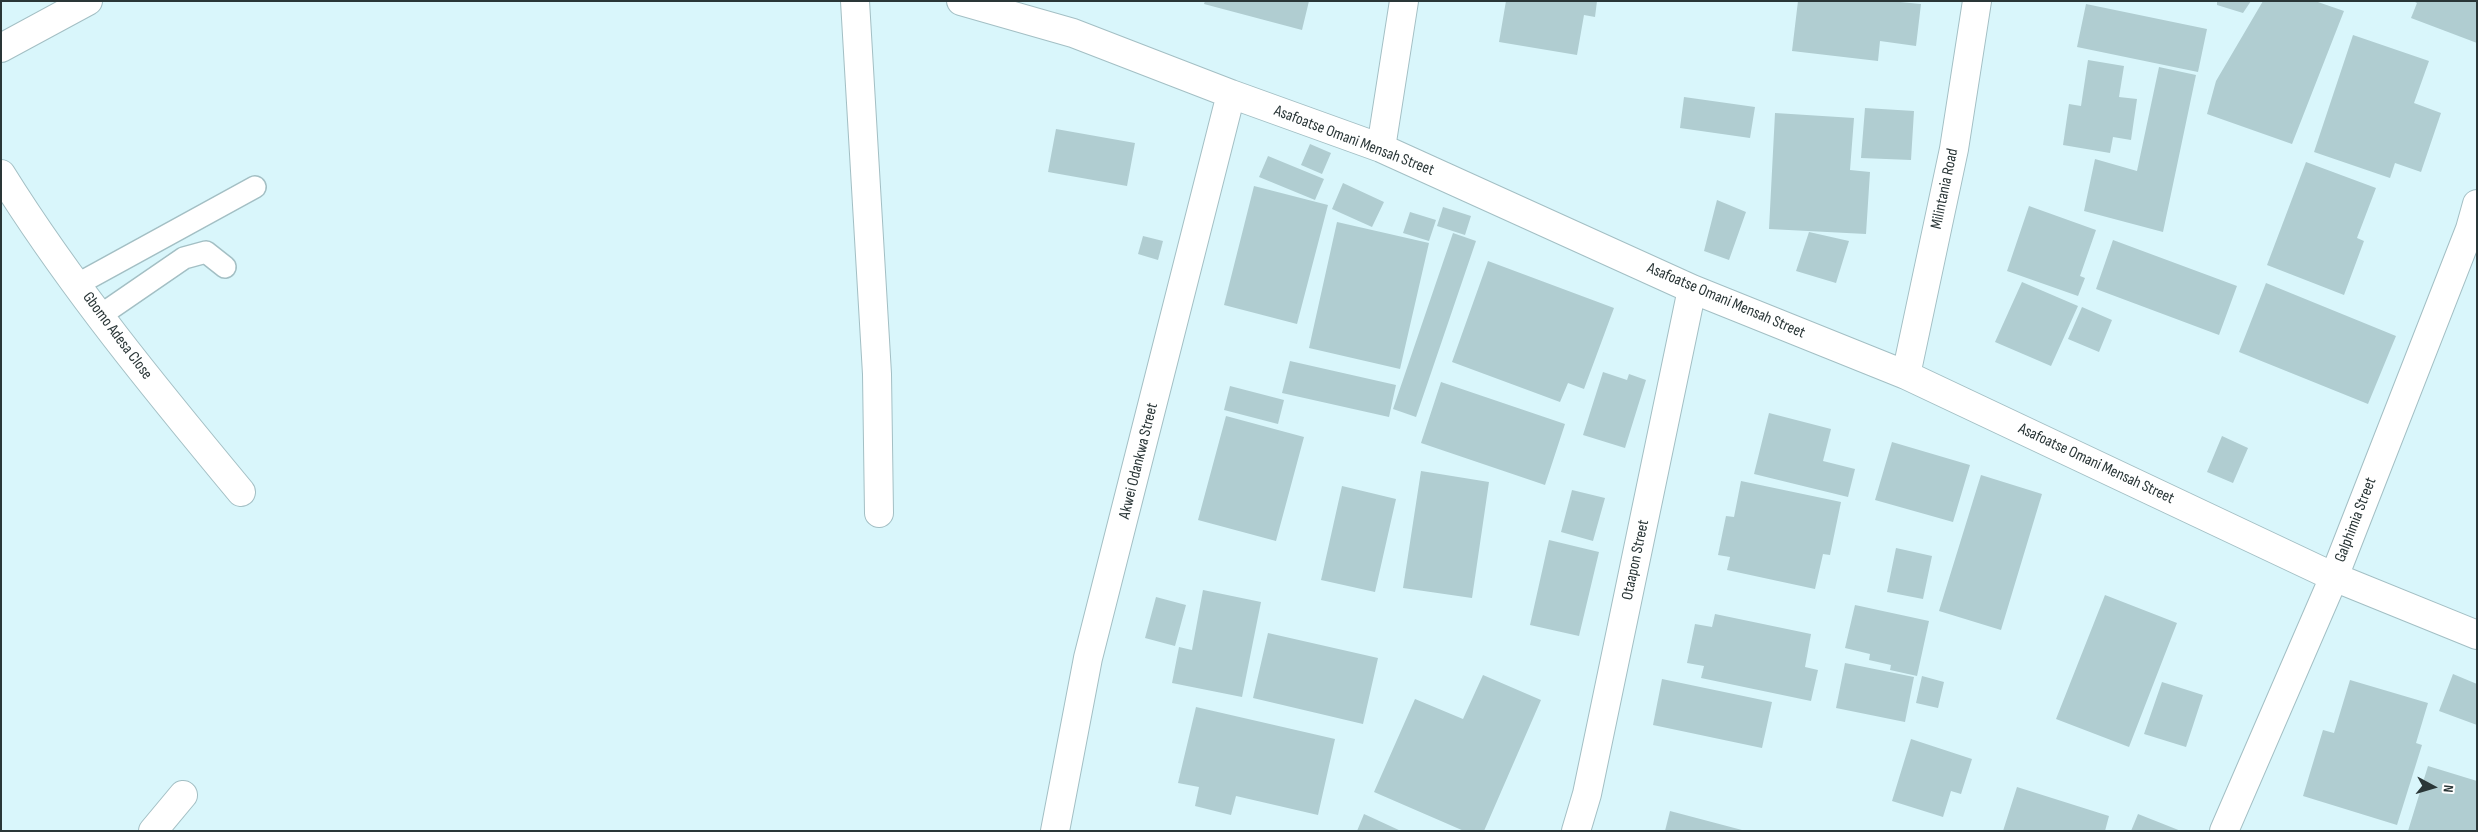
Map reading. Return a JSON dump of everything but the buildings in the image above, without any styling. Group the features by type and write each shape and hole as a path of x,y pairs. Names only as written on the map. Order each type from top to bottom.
{"street":[{"path":"1,48 88,1"},
{"path":"855,1 876,374 879,513"},
{"name":"Asafoatse Omani Mensah Street","path":"961,1 1073,32 1231,94 1381,148 1692,289 1906,375 2334,577 2477,635"},
{"path":"1381,148 1404,1"},
{"name":"Milintania Road","path":"1906,375 1954,149 1977,1"},
{"name":"Akwei Odankwa Street","path":"1055,831 1088,658 1231,94"},
{"name":"Gbomo Adesa Close","path":"1,174 101,316 167,402 241,492"},
{"name":"Galphimia Street","path":"2224,831 2334,577 2466,238 2477,204"},
{"name":"Otaapon Street","path":"1576,831 1589,784 1692,289"},
{"path":"154,831 183,795"}],"lane":[{"path":"78,284 255,187"},
{"path":"101,316 184,258 206,252 225,266"}]}
